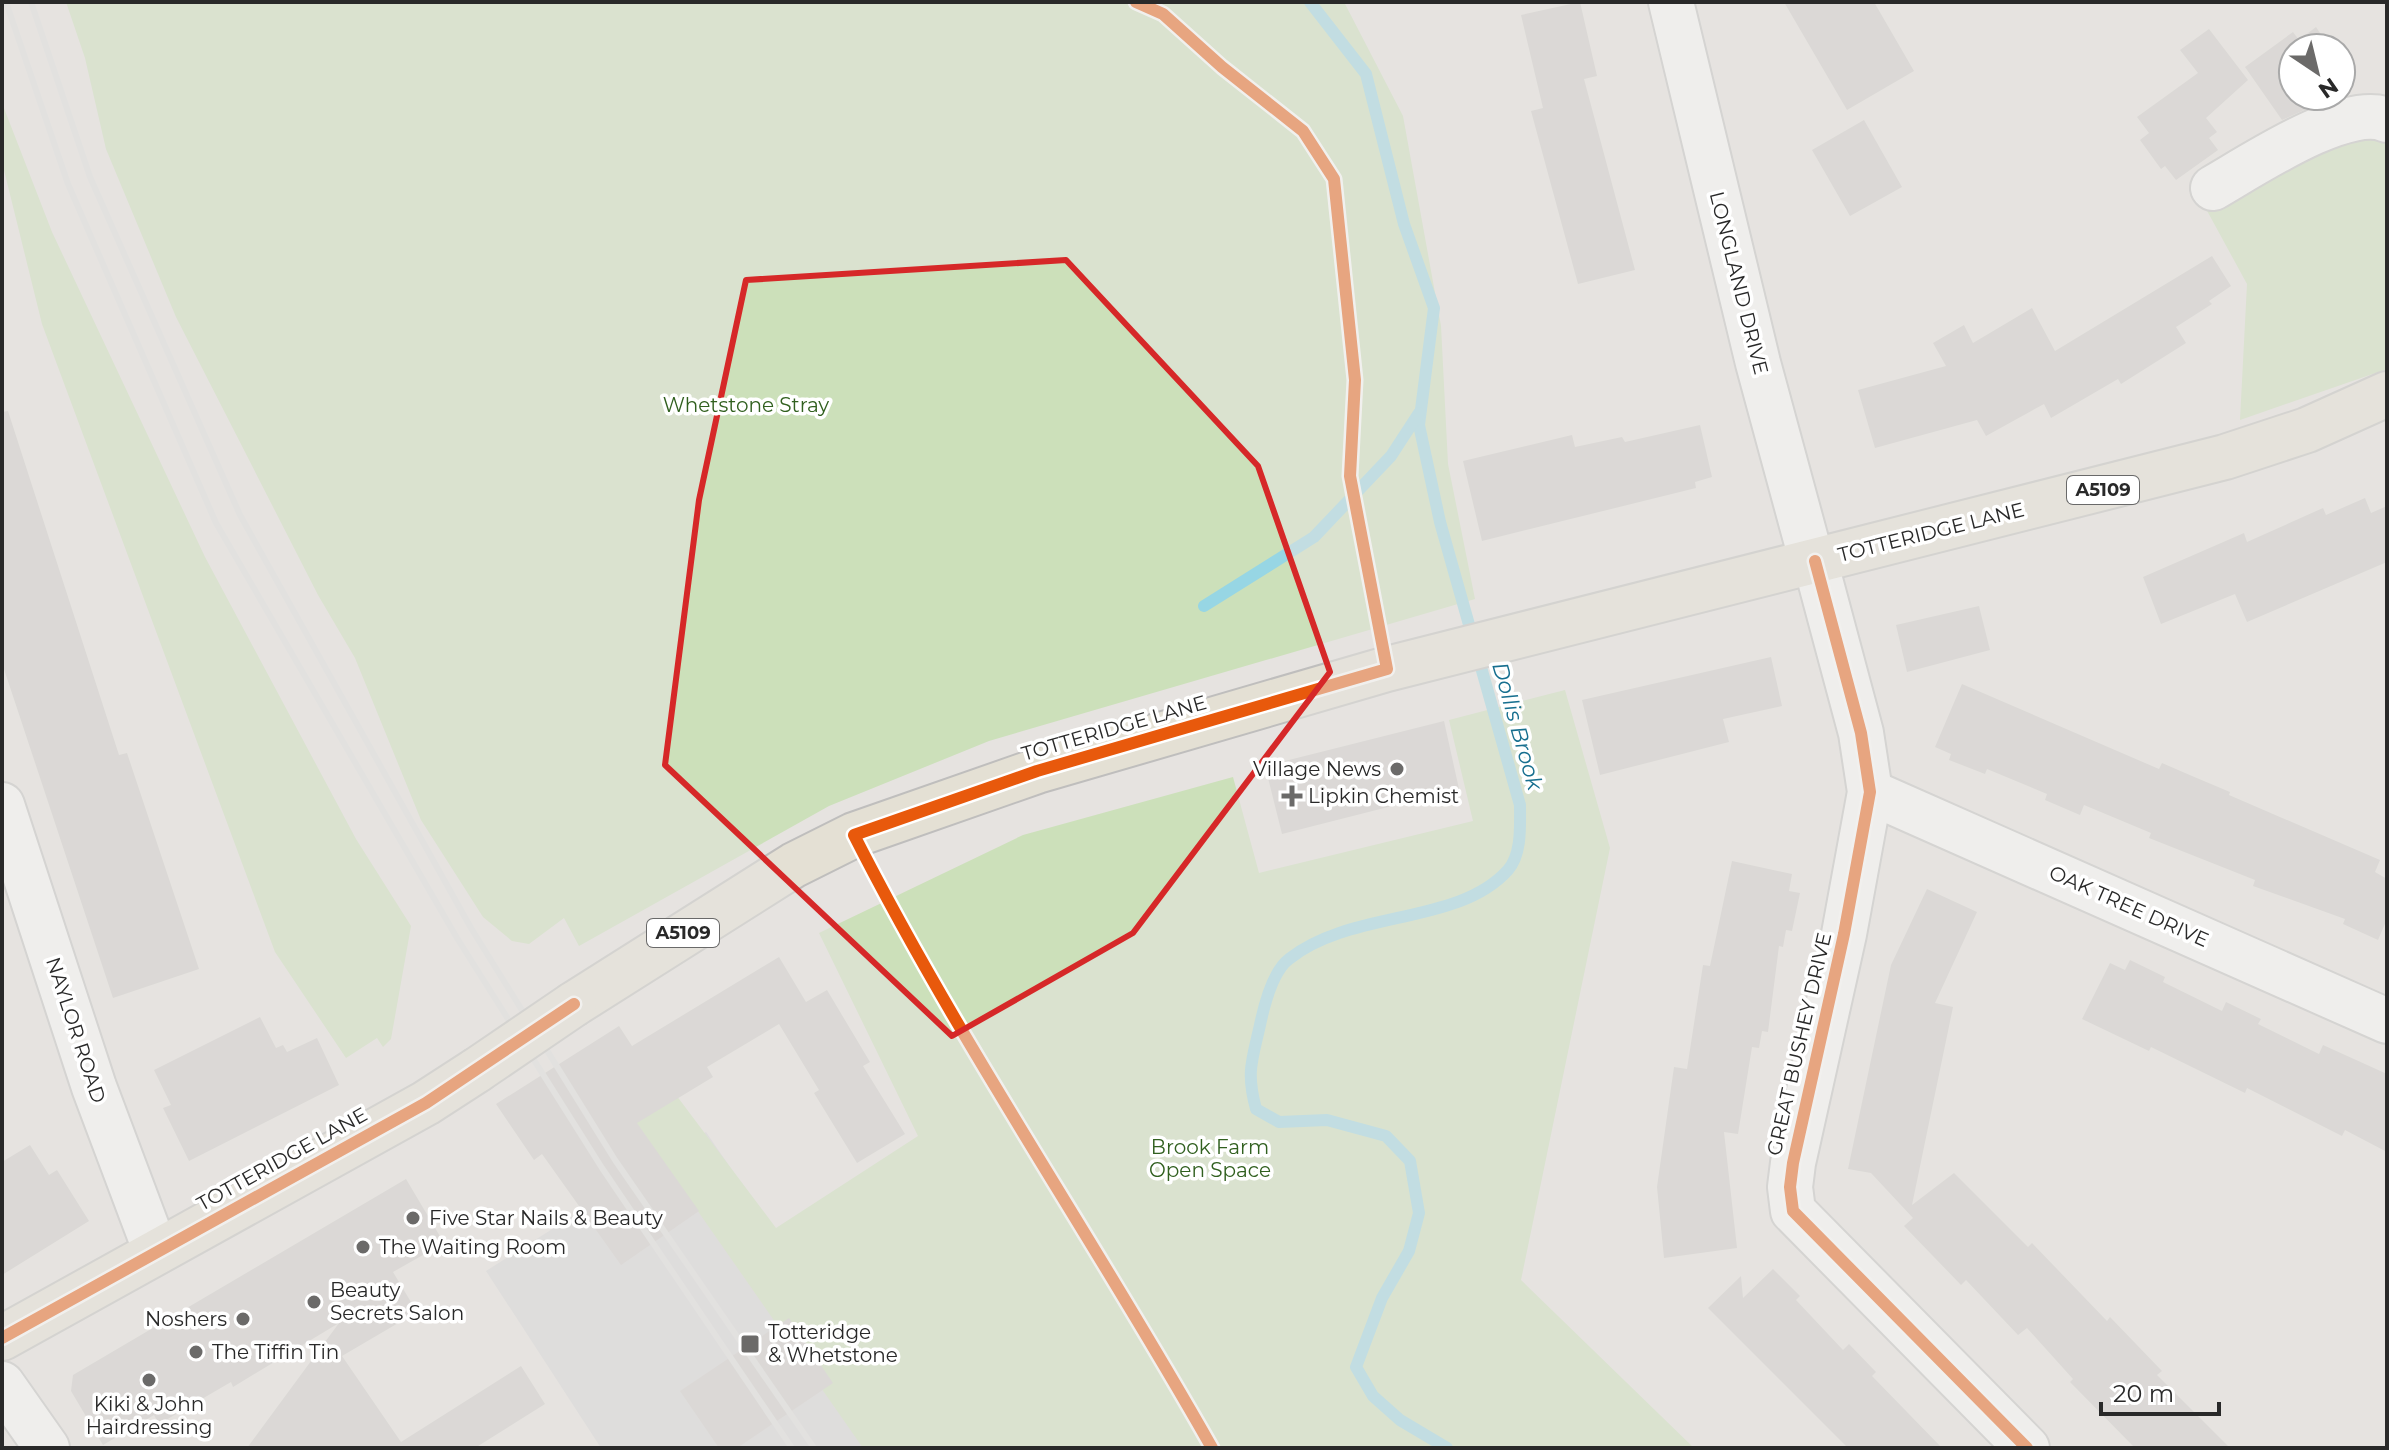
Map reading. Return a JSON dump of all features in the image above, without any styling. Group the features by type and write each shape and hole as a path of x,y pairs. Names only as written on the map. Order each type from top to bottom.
{"main road":[{"name":"TOTTERIDGE LANE","path":"2,1338 426,1103 574,1004 794,865 854,835 1037,771 1387,669 2225,457 2307,430 2387,394"}],"street":[{"name":"LONGLAND DRIVE","path":"1676,3 1758,363 1813,562"},
{"path":"2213,188 2326,125 2378,116 2387,120"},
{"name":"GREAT BUSHEY DRIVE","path":"1813,562 1861,733 1870,792 1844,934 1793,1163 1790,1187 1793,1211 2027,1448"},
{"name":"OAK TREE DRIVE","path":"1870,792 2387,1021"},
{"name":"NAYLOR ROAD","path":"2,805 94,1087 156,1252"},
{"path":"2,1384 47,1448"}],"highlighted area":[{"path":"1066,260 1258,466 1330,672 1133,933 952,1036 665,765 699,500 746,280"}],"shaded area":[{"path":"706,1132 922,1448 601,1448 486,1271"}],"green space":[{"name":"Whetstone Stray","path":"66,2 1344,2 1403,116 1441,326 1448,464 1475,599 989,741 829,806 579,946 564,918 529,944 512,941 483,917 421,820 355,658 318,595 176,317 106,149 85,58"},
{"path":"2,103 52,232 205,557 356,839 411,926 391,1039 383,1047 377,1038 346,1058 275,952 42,324 2,162"},
{"path":"2329,137 2387,137 2387,369 2240,420 2247,284 2205,207"},
{"name":"Brook Farm Open Space","path":"1565,690 1610,848 1521,1280 1694,1448 863,1448 612,1088 652,1063 776,1228 918,1136 819,933 1023,835 1233,777 1259,873 1473,821 1449,720"}],"building":[{"path":"1580,2 1597,76 1584,79 1635,270 1578,284 1531,111 1543,108 1521,15"},
{"path":"1784,2 1874,2 1914,71 1847,110"},
{"path":"2209,29 2248,80 2206,118 2217,132 2209,138 2218,150 2176,180 2165,166 2161,169 2140,140 2149,133 2137,117 2198,73 2180,50"},
{"path":"2277,44 2277,112 2300,112 2282,120 2245,67"},
{"path":"1864,120 1902,187 1850,216 1812,150"},
{"path":"2212,256 2231,286 2209,301 2212,304 2176,327 2186,343 2121,384 2118,379 2051,418 2044,404 1986,436 1977,420 1875,448 1858,390 1946,366 1933,343 1964,325 1973,343 2032,308 2055,351"},
{"path":"8,411 119,755 127,753 199,969 113,998 2,663 2,412"},
{"path":"1700,425 1712,477 1695,482 1696,488 1482,541 1463,461 1572,435 1575,447 1622,437 1625,442"},
{"path":"2365,498 2371,513 2387,506 2387,562 2247,622 2235,594 2161,624 2143,577 2244,533 2247,542 2323,508 2326,515"},
{"path":"1979,606 1990,650 1907,672 1896,625"},
{"path":"1771,657 1782,706 1723,719 1729,742 1600,775 1582,700"},
{"path":"1962,684 2159,769 2162,763 2380,860 2375,872 2387,879 2387,919 2378,940 2343,924 2345,919 2253,886 2255,880 2149,838 2151,833 2084,805 2080,815 2045,800 2047,794 1987,769 1985,774 1949,760 1951,754 1935,747"},
{"path":"1444,721 1459,789 1282,834 1265,766"},
{"path":"1732,861 1792,874 1789,891 1800,893 1792,931 1786,930 1783,947 1779,946 1768,1032 1762,1031 1759,1048 1752,1047 1738,1134 1724,1132 1737,1248 1664,1258 1657,1187 1674,1067 1687,1069 1703,965 1710,966"},
{"path":"1927,889 1977,912 1935,1003 1953,1007 1912,1205 1954,1173 2028,1247 2032,1243 2107,1321 2110,1317 2162,1371 2157,1375 2230,1448 2135,1448 2070,1382 2073,1379 2027,1328 2018,1335 1966,1280 1961,1285 1904,1226 1913,1218 1871,1173 1848,1169 1891,965"},
{"path":"779,957 806,1002 827,990 870,1062 863,1066 905,1134 857,1163 814,1093 819,1090 779,1024 707,1067 713,1077 637,1123 699,1211 621,1265 542,1154 534,1160 496,1104 619,1026 632,1046"},
{"path":"2130,960 2165,977 2163,982 2222,1011 2226,1002 2261,1019 2258,1024 2319,1054 2323,1045 2387,1074 2387,1152 2345,1130 2342,1136 2247,1088 2245,1093 2151,1047 2149,1051 2082,1019 2110,963 2125,970"},
{"path":"260,1017 276,1048 283,1045 287,1052 317,1038 339,1085 189,1161 163,1108 171,1105 154,1070"},
{"path":"30,1145 49,1175 57,1170 89,1221 2,1275 2,1162"},
{"path":"406,1179 444,1243 393,1272 417,1312 342,1356 401,1442 521,1366 545,1404 475,1448 247,1448 339,1323 233,1387 231,1382 159,1424 154,1415 103,1445 71,1391 73,1375"},
{"path":"1773,1269 1800,1296 1796,1300 1843,1350 1849,1344 1876,1372 1872,1376 1942,1448 1848,1448 1708,1308 1741,1276 1743,1298"},
{"path":"789,1318 833,1383 737,1448 719,1448 680,1391"}],"waterway":[{"name":"Dollis Brook","path":"1310,2 1366,74 1404,224 1434,308 1419,425 1440,522 1520,805 1520,831 1513,863 1487,888 1433,910 1343,932 1314,943 1289,959 1278,972 1267,999 1253,1058 1251,1085 1256,1109 1279,1122 1327,1120 1386,1136 1410,1161 1419,1213 1409,1251 1382,1298 1356,1367 1373,1396 1400,1420 1447,1448"},
{"path":"1204,606 1314,537 1391,456 1419,413"}],"railway":[{"path":"6,2 68,184 216,523 457,938 602,1168 792,1448"},
{"path":"31,2 90,177 240,515 471,928 615,1160 814,1448"}],"cycle path":[{"path":"1136,2 1163,14 1222,67 1303,131 1334,179 1355,380 1350,476 1387,669 1037,771 854,835 939,991 1212,1448"},
{"path":"1815,561 1861,733 1870,792 1844,934 1793,1163 1790,1187 1793,1211 2027,1448"},
{"path":"2,1338 426,1103 574,1004"}],"place":[{"name":"Village News","path":"1397,769"},
{"name":"Lipkin Chemist","path":"1292,796"},
{"name":"Five Star Nails & Beauty","path":"413,1218"},
{"name":"The Waiting Room","path":"363,1247"},
{"name":"Beauty Secrets Salon","path":"314,1302"},
{"name":"Noshers","path":"243,1319"},
{"name":"Totteridge & Whetstone","path":"750,1344"},
{"name":"The Tiffin Tin","path":"196,1352"},
{"name":"Kiki & John Hairdressing","path":"149,1380"}]}
